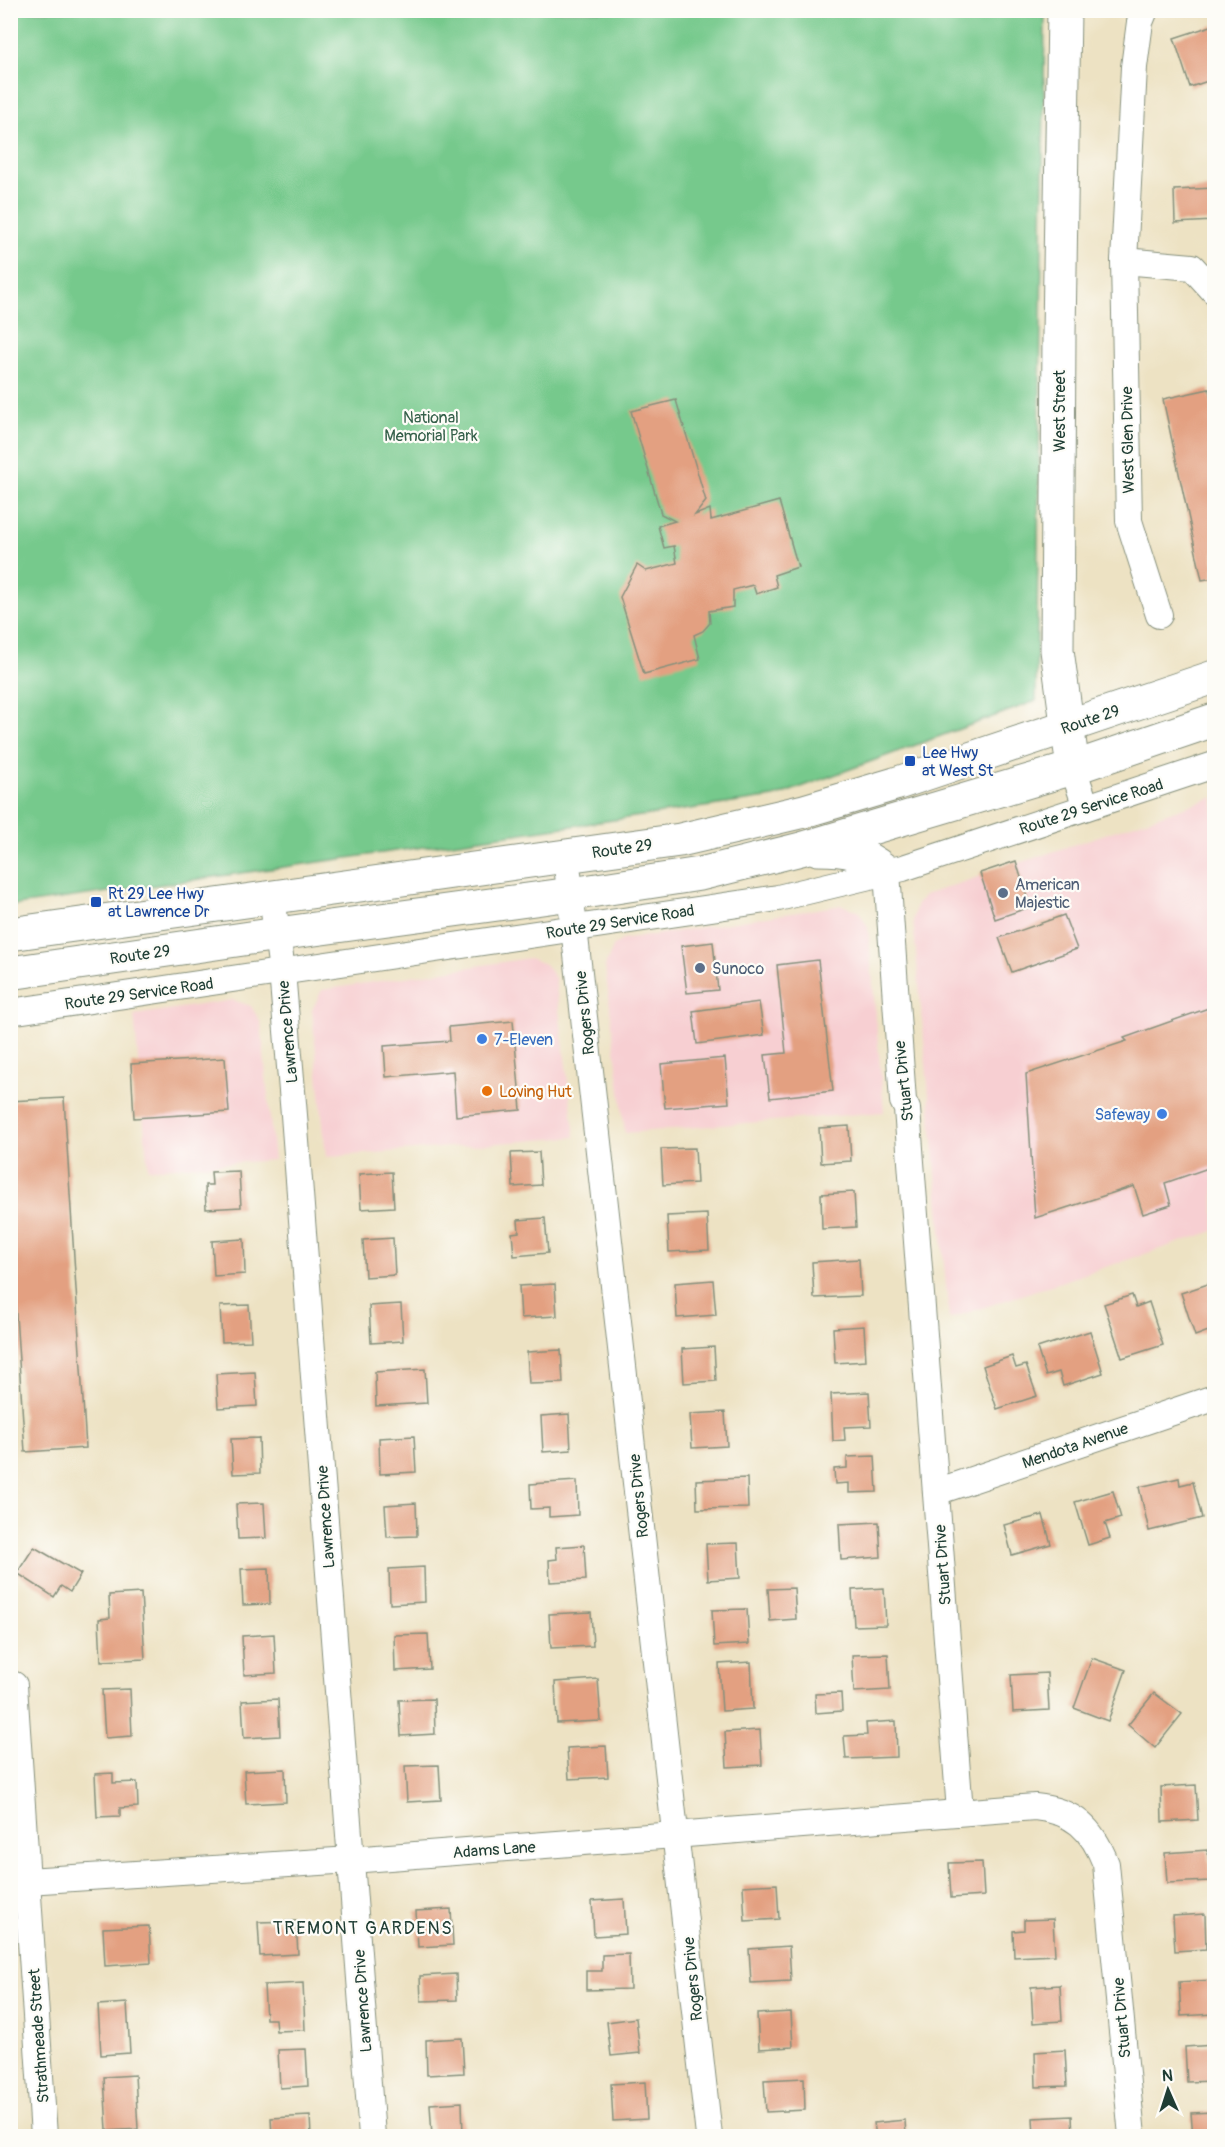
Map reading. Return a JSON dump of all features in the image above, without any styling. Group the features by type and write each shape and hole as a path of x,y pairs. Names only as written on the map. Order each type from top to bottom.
{"main road":[{"name":"West Street","path":"1064,10 1057,650 1073,768"},
{"name":"Route 29","path":"10,934 680,840 804,811 896,784 1215,677"},
{"name":"Route 29","path":"10,974 700,874 801,849 1073,768 1215,720"},
{"path":"801,849 843,849 867,857 887,872"}],"street":[{"name":"West Glen Drive","path":"1145,10 1140,21 1134,67 1124,261 1129,521 1159,615"},
{"path":"1124,261 1192,267 1215,291"},
{"name":"Route 29 Service Road","path":"10,1012 237,980 282,971 778,897 887,872 1215,765"},
{"name":"West Street","path":"1073,768 1086,807"},
{"name":"Rogers Drive","path":"566,856 709,2136"},
{"name":"Stuart Drive","path":"887,872 960,1812 1049,1808 1071,1817 1088,1829 1098,1843 1106,1864 1132,2136"},
{"name":"Lawrence Drive","path":"272,897 282,971 372,2136"},
{"name":"Mendota Avenue","path":"936,1492 1215,1398"},
{"name":"Strathmeade Street","path":"14,1684 44,2136"},
{"name":"Adams Lane","path":"27,1881 351,1860 960,1812"}],"shaded area":[{"path":"1214,797 1214,1231 949,1319 913,919 916,906 925,895"},
{"path":"842,905 859,912 868,927 884,1112 625,1133 605,966 614,945 622,940"},
{"path":"529,958 545,964 555,978 575,1137 326,1157 312,1010 322,990"},
{"path":"233,1000 251,1006 261,1023 274,1160 148,1169 134,1015"}],"green space":[{"name":"National Memorial Park","path":"10,11 1045,11 1036,701 774,797 11,906"}],"building":[{"path":"1214,25 1214,79 1190,87 1174,38"},
{"path":"1214,188 1214,221 1175,223 1174,190"},
{"path":"1209,389 1214,415 1214,578 1202,580 1163,399"},
{"path":"676,400 706,501 695,515 710,509 711,520 779,501 798,567 774,575 777,587 756,594 753,585 733,590 733,607 709,611 710,623 703,631 694,635 700,659 644,674 620,597 637,565 646,571 677,563 674,546 664,548 658,526 675,521 661,514 631,411"},
{"path":"1016,861 1030,907 995,919 980,873"},
{"path":"1064,915 1077,949 1012,972 999,938"},
{"name":"Sunoco","path":"713,942 718,990 687,993 681,946"},
{"path":"818,960 833,1091 770,1098 765,1055 786,1053 777,965"},
{"path":"759,1002 764,1035 697,1044 693,1011"},
{"path":"1214,1006 1214,1166 1165,1183 1171,1205 1143,1214 1134,1186 1035,1218 1026,1074 1127,1041 1124,1038"},
{"path":"513,1021 521,1110 456,1116 453,1071 386,1077 384,1046 450,1041 449,1027"},
{"path":"225,1058 229,1112 134,1118 131,1064"},
{"path":"725,1058 729,1103 665,1108 661,1064"},
{"path":"64,1098 86,1448 25,1452 10,1224 10,1101"},
{"path":"849,1126 851,1161 821,1163 819,1128"},
{"path":"695,1148 697,1183 663,1185 661,1149"},
{"path":"539,1152 541,1185 513,1187 511,1153"},
{"path":"239,1171 241,1207 206,1209 205,1185 212,1185 211,1172"},
{"path":"392,1172 394,1207 361,1209 359,1174"},
{"path":"854,1192 856,1227 822,1229 821,1194"},
{"path":"707,1214 709,1250 669,1252 667,1216"},
{"path":"545,1218 548,1253 514,1256 512,1233 519,1232 518,1220"},
{"path":"393,1238 395,1275 365,1277 363,1240"},
{"path":"244,1239 245,1274 214,1276 212,1241"},
{"path":"859,1259 861,1296 814,1298 812,1262"},
{"path":"713,1280 716,1315 677,1318 675,1283"},
{"path":"1214,1282 1214,1329 1195,1336 1181,1293"},
{"path":"555,1284 557,1316 521,1318 519,1286"},
{"path":"1132,1295 1136,1307 1149,1302 1163,1345 1122,1358 1104,1304"},
{"path":"401,1304 403,1341 371,1343 369,1306"},
{"path":"249,1305 251,1341 222,1342 220,1306"},
{"path":"864,1326 866,1361 835,1363 833,1328"},
{"path":"1090,1331 1103,1373 1063,1386 1059,1372 1046,1376 1037,1348"},
{"path":"714,1347 716,1381 684,1383 682,1349"},
{"path":"561,1350 563,1383 529,1384 527,1352"},
{"path":"1012,1356 1016,1368 1026,1365 1037,1396 997,1409 983,1366"},
{"path":"425,1369 427,1403 376,1406 375,1372"},
{"path":"255,1372 257,1406 218,1408 216,1374"},
{"path":"869,1392 871,1426 844,1427 845,1440 833,1441 831,1394"},
{"path":"725,1412 727,1446 692,1448 690,1414"},
{"path":"569,1414 571,1450 543,1452 541,1416"},
{"path":"414,1436 416,1472 380,1474 379,1438"},
{"path":"259,1438 260,1473 233,1474 231,1439"},
{"path":"875,1456 877,1492 849,1493 849,1483 835,1484 834,1469 847,1468 847,1457"},
{"path":"747,1478 748,1508 697,1509 696,1480"},
{"path":"1179,1478 1180,1485 1193,1482 1202,1518 1149,1531 1139,1487"},
{"path":"577,1481 578,1515 549,1517 549,1508 531,1509 530,1484"},
{"path":"1113,1491 1121,1518 1105,1523 1110,1538 1088,1545 1075,1502"},
{"path":"264,1503 266,1538 238,1539 236,1504"},
{"path":"416,1503 417,1536 387,1537 385,1505"},
{"path":"1043,1515 1051,1544 1012,1555 1004,1525"},
{"path":"879,1522 881,1557 841,1560 839,1524"},
{"path":"738,1543 740,1578 708,1580 706,1544"},
{"path":"584,1545 586,1580 550,1582 549,1560 557,1559 556,1547"},
{"path":"34,1547 81,1574 70,1592 61,1586 54,1597 17,1573"},
{"path":"424,1567 425,1602 390,1604 389,1569"},
{"path":"269,1568 270,1604 243,1605 241,1569"},
{"path":"794,1588 796,1619 770,1621 768,1589"},
{"path":"884,1588 886,1625 854,1626 852,1590"},
{"path":"141,1593 145,1659 101,1661 99,1619 110,1618 109,1595"},
{"path":"747,1609 749,1644 714,1646 712,1610"},
{"path":"591,1612 593,1646 551,1648 549,1614"},
{"path":"274,1634 276,1673 244,1675 242,1636"},
{"path":"428,1634 430,1669 395,1671 394,1635"},
{"path":"888,1654 890,1690 854,1692 852,1655"},
{"path":"1092,1658 1126,1670 1108,1721 1074,1708"},
{"path":"751,1662 753,1709 722,1711 719,1664"},
{"path":"1047,1673 1049,1710 1013,1712 1011,1675"},
{"path":"598,1679 601,1721 557,1723 555,1682"},
{"path":"130,1689 132,1736 105,1738 102,1690"},
{"path":"841,1693 842,1711 816,1713 815,1694"},
{"path":"1154,1693 1182,1714 1155,1748 1128,1725"},
{"path":"278,1699 280,1736 244,1738 242,1701"},
{"path":"434,1699 435,1734 401,1736 399,1700"},
{"path":"896,1721 897,1757 846,1759 844,1736 867,1735 866,1723"},
{"path":"760,1730 762,1765 727,1767 725,1732"},
{"path":"606,1746 608,1777 569,1779 567,1748"},
{"path":"439,1765 441,1800 407,1802 405,1766"},
{"path":"285,1769 286,1802 246,1804 244,1771"},
{"path":"113,1773 113,1783 137,1782 138,1807 120,1808 120,1816 97,1817 95,1774"},
{"path":"1196,1785 1198,1820 1162,1822 1161,1787"},
{"path":"1208,1850 1210,1881 1167,1883 1165,1853"},
{"path":"982,1862 984,1896 951,1898 949,1863"},
{"path":"777,1884 779,1919 745,1921 743,1886"},
{"path":"624,1899 626,1934 594,1936 592,1901"},
{"path":"451,1909 453,1945 418,1947 416,1911"},
{"path":"1205,1914 1206,1949 1175,1951 1173,1916"},
{"path":"1053,1919 1055,1955 1014,1957 1013,1931 1024,1930 1024,1920"},
{"path":"296,1921 298,1954 260,1956 258,1922"},
{"path":"149,1926 151,1963 105,1966 103,1928"},
{"path":"789,1946 791,1981 751,1983 749,1949"},
{"path":"629,1954 630,1989 586,1990 586,1971 602,1971 602,1955"},
{"path":"456,1974 457,2000 421,2001 420,1976"},
{"path":"1214,1980 1214,2014 1181,2016 1179,1982"},
{"path":"303,1983 305,2030 276,2031 275,2019 266,2019 264,1985"},
{"path":"1060,1985 1062,2021 1033,2023 1031,1987"},
{"path":"127,2003 130,2053 101,2055 98,2005"},
{"path":"791,2012 793,2047 759,2049 757,2014"},
{"path":"636,2018 640,2053 611,2056 607,2022"},
{"path":"462,2038 464,2073 427,2075 426,2040"},
{"path":"1214,2045 1214,2081 1187,2082 1185,2047"},
{"path":"306,2049 308,2086 280,2088 278,2050"},
{"path":"1065,2050 1067,2086 1036,2087 1035,2052"},
{"path":"135,2075 138,2129 107,2131 104,2077"},
{"path":"804,2078 805,2110 766,2112 764,2080"},
{"path":"645,2082 647,2119 613,2121 611,2084"},
{"path":"462,2102 463,2136 432,2136 430,2104"},
{"path":"1214,2112 1214,2136 1193,2136 1191,2113"},
{"path":"310,2116 311,2136 272,2136 271,2118"},
{"path":"1072,2116 1073,2136 1034,2136 1033,2118"},
{"path":"905,2120 906,2136 876,2136 874,2123"}],"place":[{"name":"Lee Hwy at West St","path":"910,761"},
{"name":"American Majestic","path":"1003,893"},
{"name":"Rt 29 Lee Hwy at Lawrence Dr","path":"96,902"},
{"name":"Sunoco","path":"700,968"},
{"name":"7-Eleven","path":"482,1039"},
{"name":"Loving Hut","path":"487,1091"},
{"name":"Safeway","path":"1162,1114"}],"district":[{"name":"TREMONT GARDENS","path":"363,1928"}]}
